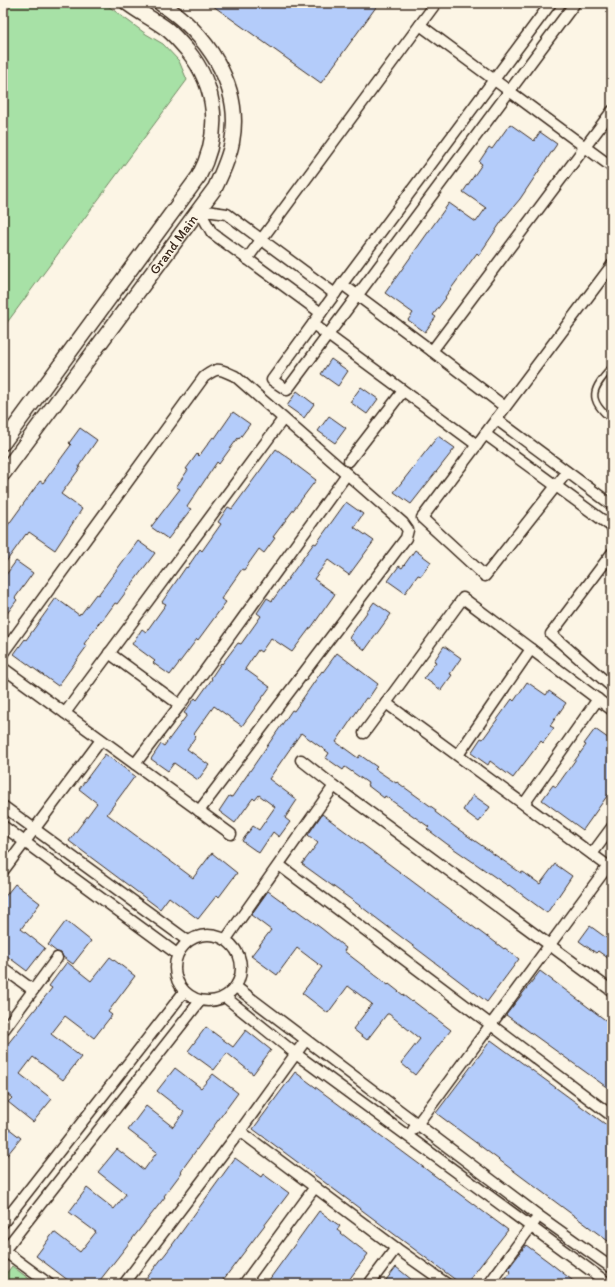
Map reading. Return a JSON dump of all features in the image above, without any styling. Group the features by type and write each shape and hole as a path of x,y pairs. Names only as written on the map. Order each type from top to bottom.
{"street":[{"name":"Grand Main","path":"3,443 183,199 206,163 211,145 214,124 208,89 202,74 194,60 168,31 127,3"},
{"name":"Grand Main","path":"3,474 215,188 226,164 232,140 234,120 226,80 217,60 207,45 191,27 160,3"},
{"path":"247,258 436,3"},
{"path":"551,3 272,380 287,390 575,3"},
{"path":"420,25 612,167"},
{"path":"432,351 612,111"},
{"path":"183,199 199,210 212,233 321,313"},
{"path":"199,210 227,214 335,294"},
{"path":"567,472 485,576 422,518 610,271"},
{"path":"342,284 505,407"},
{"path":"313,324 477,445"},
{"path":"3,653 204,377 215,370 220,369 235,376 403,523 408,530 406,538 199,811"},
{"path":"349,462 403,391"},
{"path":"65,713 283,418"},
{"path":"496,419 612,505"},
{"path":"485,434 612,527"},
{"path":"135,764 180,705 347,474"},
{"path":"611,684 551,634 612,553"},
{"path":"364,733 463,598 612,710"},
{"path":"458,755 532,649"},
{"path":"108,653 180,705"},
{"path":"3,668 231,834"},
{"path":"524,804 598,700"},
{"path":"386,703 610,867 408,1136"},
{"path":"3,871 101,740"},
{"path":"301,760 612,991"},
{"path":"226,939 334,786"},
{"path":"3,806 188,941"},
{"path":"3,826 177,954"},
{"path":"592,854 612,827"},
{"path":"279,865 612,1116"},
{"path":"209,935 226,939 236,950 240,959 241,973 236,987 225,997 217,1000 208,1002 192,998 184,992 178,984 175,974 177,954 188,941 198,936 209,935"},
{"path":"3,1031 57,958"},
{"path":"3,968 33,990"},
{"path":"236,987 417,1125 539,1216 612,1268"},
{"path":"3,1224 184,992"},
{"path":"225,997 296,1054 609,1284"},
{"path":"49,1284 3,1251 200,1001"},
{"path":"124,1284 306,1041"},
{"path":"240,1131 396,1248 447,1284"},
{"path":"244,1284 315,1187"},
{"path":"489,1284 539,1216"},
{"path":"369,1284 396,1248"}],"lane":[{"path":"612,367 598,382 594,394 595,403 612,420"}],"green space":[{"path":"3,3 104,3 146,34 163,44 179,61 187,80 3,328"},
{"path":"12,1266 36,1284 3,1284 3,1278"}],"building":[{"path":"209,3 379,3 321,83"},
{"path":"510,124 534,141 540,132 557,144 520,199 504,218 479,255 477,253 445,297 446,298 433,315 436,317 425,332 408,320 413,313 385,293 449,203 476,222 486,208 463,192 482,164 479,162 489,147 492,149"},
{"path":"331,359 348,371 338,386 321,374"},
{"path":"361,387 378,399 367,414 350,402"},
{"path":"297,391 314,404 304,418 287,406"},
{"path":"233,412 250,424 219,464 217,462 187,507 191,509 168,539 151,527 180,489 176,487 188,470 186,469 197,454 199,456 213,437 215,438"},
{"path":"329,416 346,428 335,443 318,431"},
{"path":"80,428 97,440 79,466 80,468 61,494 82,509 55,550 29,532 3,566 3,532 40,481 43,483 71,445 69,443"},
{"path":"438,436 455,448 411,504 394,492"},
{"path":"276,449 316,480 273,537 275,538 264,553 259,549 244,570 242,569 221,599 226,602 170,675 153,663 155,661 132,644 142,629 146,632 166,604 162,602 186,567 187,568 200,549 202,551 221,524 218,522 228,507 232,509"},
{"path":"346,502 363,514 354,527 374,541 349,575 328,560 314,579 335,594 292,652 271,638 261,652 258,650 245,669 270,687 242,726 214,706 194,734 196,736 187,749 209,765 198,780 174,763 168,771 151,759 161,744 164,746 187,715 184,713 195,698 197,700 221,663 222,664 238,643 241,644 261,616 257,613 267,598 272,601"},
{"path":"138,541 155,553 117,604 115,603 102,621 101,620 84,644 87,646 58,686 14,654 56,598 79,615 80,613 81,614 96,594 98,595"},
{"path":"415,550 431,562 421,576 418,575 405,593 388,581 399,566 402,568"},
{"path":"16,561 33,573 15,598 17,600 3,619 3,579"},
{"path":"374,602 391,614 365,650 349,638"},
{"path":"444,646 461,658 450,674 452,675 441,690 424,678 436,662 434,661"},
{"path":"337,653 378,684 368,699 366,698 336,742 358,758 360,755 377,767 375,769 396,783 397,782 436,810 435,812 455,827 521,873 523,872 540,884 555,864 572,876 547,913 509,885 508,886 447,844 427,829 429,827 385,796 384,798 367,785 368,783 345,767 343,770 326,758 329,753 301,733 269,779 297,800 285,818 290,822 279,837 273,832 259,853 242,841 253,826 259,830 275,807 259,795 255,800 253,798 235,823 219,811 229,796 232,797 292,710 294,711 322,671 323,672"},
{"path":"527,682 546,695 549,691 566,703 550,726 554,728 543,743 541,741 513,778 490,761 488,765 471,753 512,699 514,701"},
{"path":"595,729 612,741 612,789 583,830 542,800 553,785 556,787 586,745 584,744"},
{"path":"105,754 135,776 107,814 193,878 212,853 237,873 219,897 217,895 198,919 169,897 160,909 69,841 97,803 79,789"},
{"path":"473,795 490,807 479,822 463,810"},
{"path":"322,814 487,937 519,959 487,1002 363,908 302,864 318,843 308,835"},
{"path":"15,884 40,903 21,929 45,948 27,971 3,953 3,899"},
{"path":"268,891 321,928 346,948 344,951 388,985 389,984 412,1002 413,1001 451,1030 415,1075 401,1063 420,1039 389,1014 387,1014 367,1040 353,1029 372,1004 348,986 328,1013 302,993 322,967 297,948 277,975 251,956 271,930 251,915"},
{"path":"66,921 91,941 73,964 63,957 61,953 57,952 48,945"},
{"path":"590,926 612,942 612,961 598,951 596,953 579,941"},
{"path":"110,957 135,976 108,1012 112,1015 94,1038 65,1016 51,1034 81,1057 63,1080 33,1057 20,1074 52,1099 33,1122 8,1102 12,1098 3,1091 3,1050 52,988 49,986 67,962 91,981"},
{"path":"540,971 612,1025 612,1091 506,1015"},
{"path":"206,1027 233,1047 246,1030 271,1050 253,1074 227,1053 214,1070 188,1051"},
{"path":"491,1040 612,1129 612,1244 436,1113"},
{"path":"175,1068 201,1088 213,1074 238,1093 181,1171 182,1172 164,1196 165,1197 97,1284 73,1284 36,1256 54,1232 80,1252 96,1232 69,1212 87,1188 114,1209 126,1194 98,1172 117,1149 144,1170 157,1152 128,1130 146,1106 173,1127 184,1112 157,1091"},
{"path":"295,1072 508,1230 466,1284 461,1284 253,1129"},
{"path":"3,1124 21,1138 3,1160"},
{"path":"235,1158 261,1177 263,1174 289,1193 220,1284 142,1284 170,1248"},
{"path":"319,1211 340,1226 337,1230 368,1254 346,1284 266,1284"},
{"path":"526,1245 577,1284 502,1284 511,1272 508,1269"},
{"path":"396,1267 417,1284 383,1284"}]}
